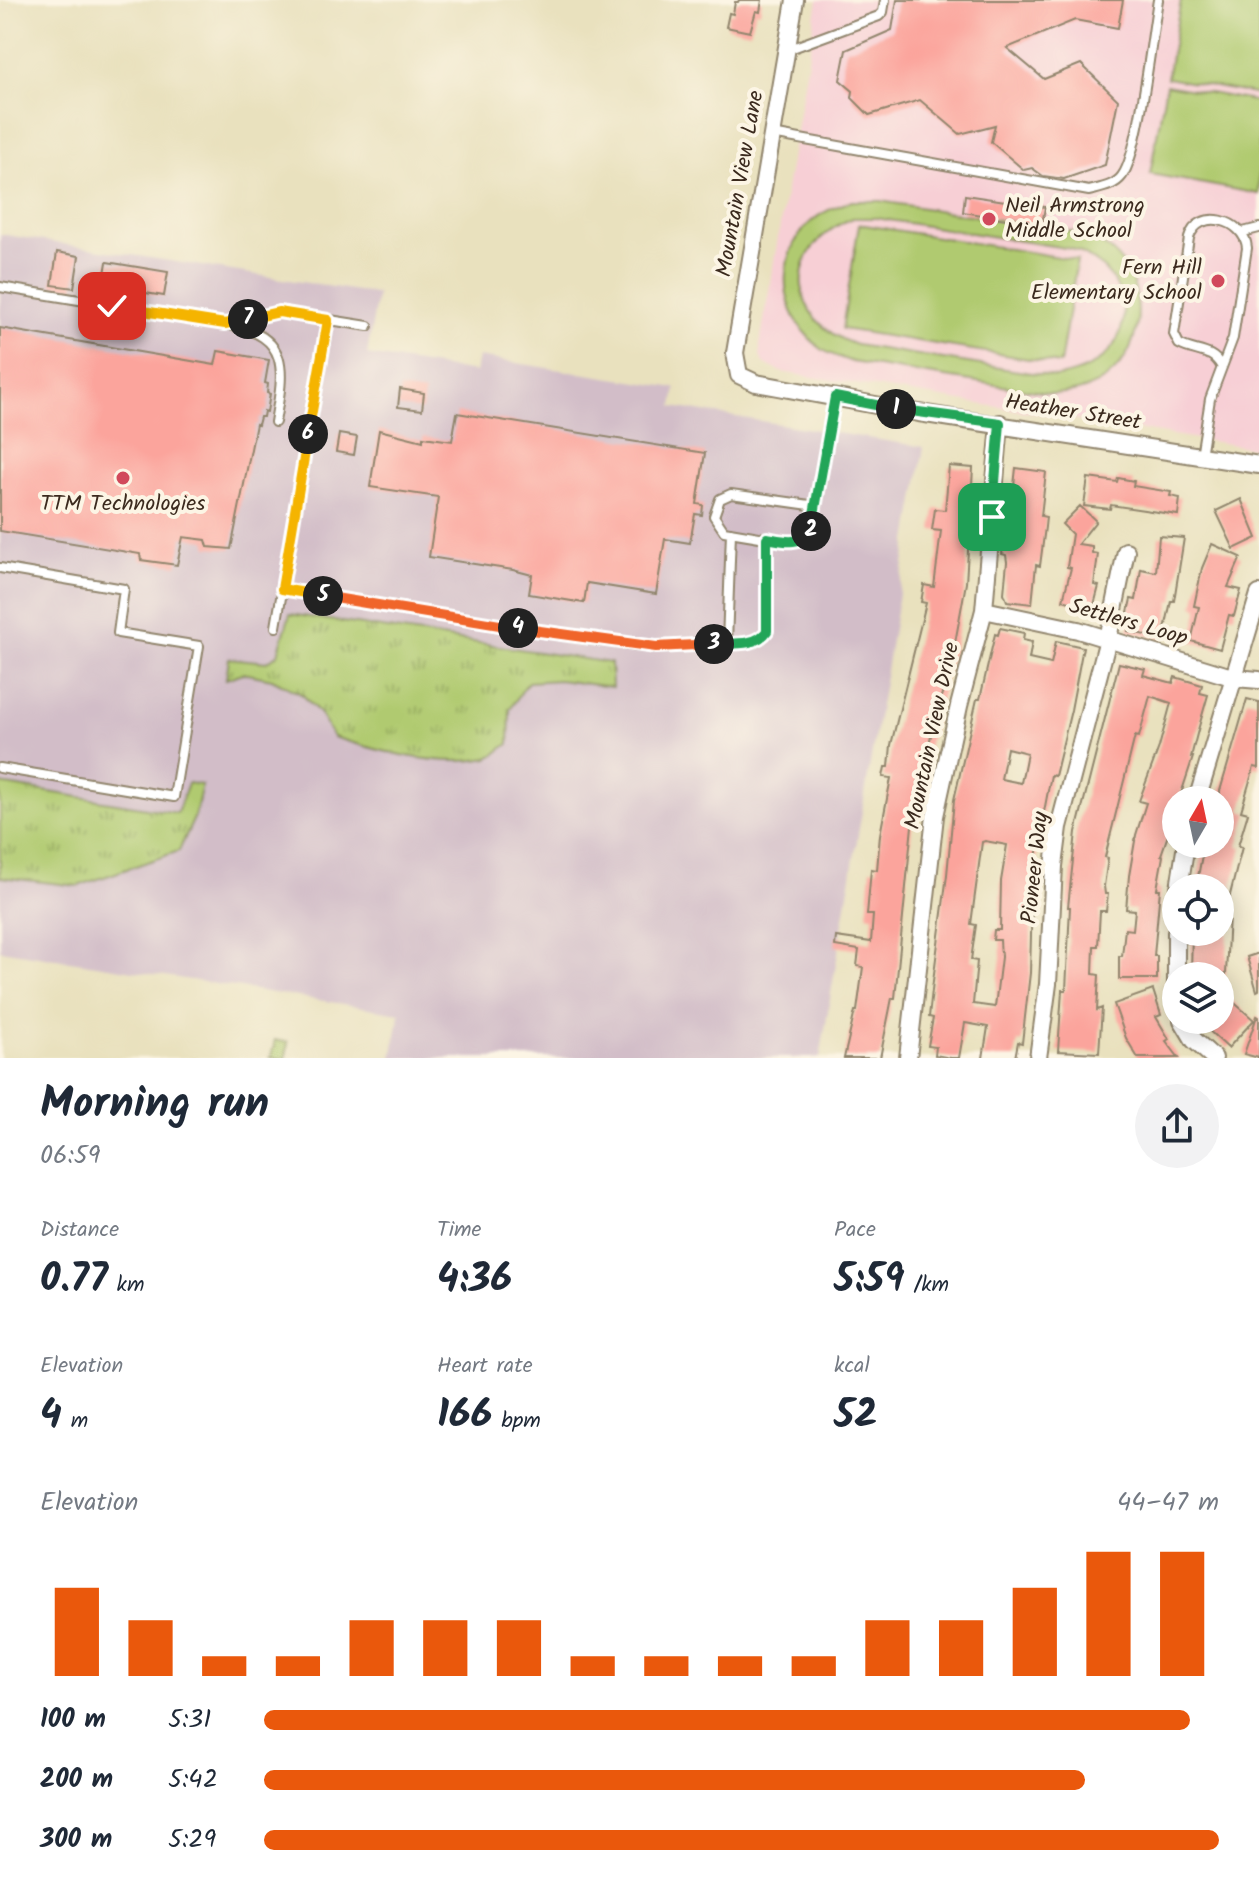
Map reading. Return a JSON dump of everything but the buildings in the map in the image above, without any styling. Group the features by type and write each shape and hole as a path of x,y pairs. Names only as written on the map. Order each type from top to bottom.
{"street":[{"name":"Mountain View Lane","path":"739,375 735,353 795,0"},
{"name":"Heather Street","path":"739,375 756,383 919,413 1259,465"},
{"name":"Mountain View Drive","path":"908,1058 935,816 984,610 1000,423"},
{"name":"Pioneer Way","path":"1038,1058 1048,984 1059,827 1108,639 1126,551"},
{"path":"1201,786 1259,594"},
{"name":"Settlers Loop","path":"984,610 1108,639 1235,678 1259,680"},
{"path":"1190,1034 1214,1058"}],"lane":[{"path":"786,50 879,16 885,0"},
{"path":"772,134 1089,191 1115,183 1122,176 1133,151 1158,0"},
{"path":"1201,456 1210,399 1233,338 1247,248 1243,232 1235,225 1213,220 1194,226 1189,238 1174,334 1179,344 1216,357 1221,366"},
{"path":"1243,232 1259,228"},
{"path":"0,287 225,324 262,334 276,348 282,365 275,422"},
{"path":"225,324 279,312 368,326"},
{"path":"276,627 328,320"},
{"path":"817,506 738,494 725,495 716,504 714,516 719,527 731,532 789,542 802,540 811,531 817,506 835,397"},
{"path":"727,643 731,532"},
{"path":"282,589 595,640 656,647 754,642 767,631 767,538"},
{"path":"0,568 124,589 118,633 199,646 174,797 0,768"}],"shaded area":[{"name":"Neil Armstrong Middle School","path":"818,0 1259,0 1259,449 781,372 763,363 760,344"},
{"path":"0,234 377,294 367,355 475,372 478,357 676,388 673,407 924,447 820,1058 392,1058 400,1013 0,950"}],"green space":[{"path":"1181,0 1259,0 1259,95 1167,78"},
{"path":"1166,85 1259,102 1259,194 1150,174"},
{"path":"852,201 880,201 1074,232 1099,243 1121,261 1137,298 1138,318 1126,356 1114,371 1098,383 1078,391 1053,394 852,362 826,352 799,325 791,309 786,277 788,260 794,244 809,224 820,215","holes":["853,218 876,218 1072,249 1096,263 1113,280 1122,300 1123,320 1117,340 1103,357 1083,370 1056,377 856,345 833,334 816,319 805,301 802,283 804,264 814,246 830,230"]},
{"path":"859,224 1077,260 1060,364 842,329"},
{"path":"290,614 611,663 612,687 559,680 528,682 510,709 509,744 488,758 450,761 389,752 333,737 320,714 303,695 272,679 243,673 226,679 229,658 267,662 278,654"},
{"path":"188,783 202,785 195,816 179,851 78,886 0,877 0,784 177,813"},
{"path":"275,1040 288,1042 286,1058 271,1058"}],"place":[{"name":"Neil Armstrong Middle School","path":"989,219"},
{"name":"Fern Hill Elementary School","path":"1218,281"},
{"name":"TTM Technologies","path":"123,478"}],"route":[{"path":"112,306 225,324 279,312 328,320 282,589 595,640 656,647 754,642 767,631 767,538 796,542 811,531 835,397 919,413 1000,423 992,517"}]}
